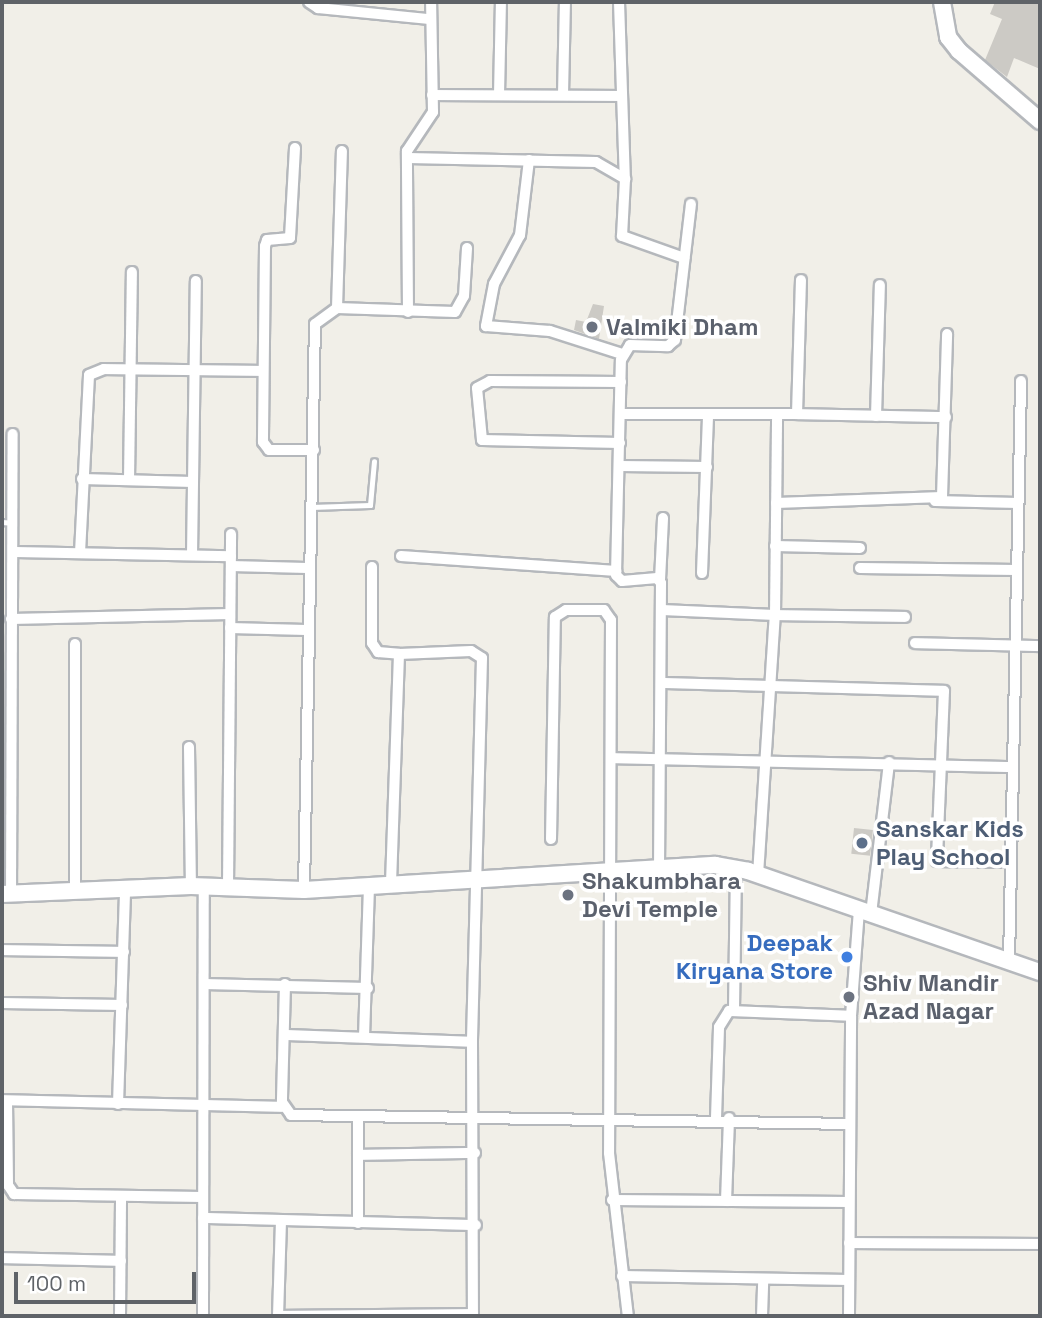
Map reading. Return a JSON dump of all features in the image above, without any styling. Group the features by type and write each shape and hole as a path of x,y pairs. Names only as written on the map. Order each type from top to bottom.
{"street":[{"path":"309,2 318,8 429,19"},
{"path":"408,312 409,143 433,112 429,19 431,2"},
{"path":"499,95 501,2"},
{"path":"563,95 565,2"},
{"path":"619,2 625,179 624,240 684,258"},
{"path":"942,2 948,37 959,51 1040,121"},
{"path":"432,95 622,96"},
{"path":"295,148 290,238 267,240 265,246 263,446 314,450"},
{"path":"337,308 342,151"},
{"path":"408,158 596,162 625,179"},
{"path":"529,160 520,235 494,284 486,326 550,331 622,354"},
{"path":"660,580 622,581 616,571 622,354 630,345 668,346 675,340 691,204"},
{"path":"304,890 307,568 314,450 314,334 320,316 337,308 455,312 464,296 467,248"},
{"path":"129,480 132,272"},
{"path":"797,414 801,280"},
{"path":"192,555 196,281"},
{"path":"876,416 880,285"},
{"path":"935,501 944,488 947,334"},
{"path":"80,553 86,381 97,370 263,371"},
{"path":"620,443 482,440 477,388 490,381 621,382"},
{"path":"1009,961 1021,381"},
{"path":"620,414 797,414 946,418"},
{"path":"702,573 708,415"},
{"path":"758,875 775,615 777,416"},
{"path":"13,434 15,552 5,660 6,894 75,889 198,886 304,890 736,867 1040,971"},
{"path":"620,466 706,467"},
{"path":"82,479 193,482"},
{"path":"776,503 1018,503"},
{"path":"659,870 662,610 660,580 663,518"},
{"path":"228,887 231,534"},
{"path":"775,546 860,548"},
{"path":"15,552 192,555 307,568"},
{"path":"401,556 616,571"},
{"path":"281,1220 278,1316 473,1315 476,1225 472,1042 482,658 471,651 399,654 378,652 372,643 372,567"},
{"path":"860,568 1017,570"},
{"path":"551,839 554,625 559,612 604,610 611,615 612,873 608,1116 612,1200 628,1316"},
{"path":"662,610 905,617"},
{"path":"8,625 230,614"},
{"path":"230,628 306,630"},
{"path":"915,643 1040,646"},
{"path":"75,644 75,889"},
{"path":"391,885 399,654"},
{"path":"661,683 944,691 937,861 1011,862"},
{"path":"189,747 204,984 203,1316"},
{"path":"611,758 889,762 1013,767"},
{"path":"849,1316 851,1016 889,762"},
{"path":"716,1118 719,1027 734,1010 736,867"},
{"path":"363,1037 368,988 369,887"},
{"path":"118,1104 125,888"},
{"path":"2,950 124,952"},
{"path":"204,984 368,988"},
{"path":"282,1107 285,984"},
{"path":"2,1003 122,1005"},
{"path":"734,1010 851,1016"},
{"path":"285,1035 472,1042"},
{"path":"202,1197 8,1194 4,1100 282,1107 302,1117 474,1119 608,1116 850,1124"},
{"path":"358,1118 358,1223"},
{"path":"726,1201 729,1118"},
{"path":"358,1155 475,1153"},
{"path":"120,1316 121,1195"},
{"path":"612,1200 849,1202"},
{"path":"202,1218 476,1225"},
{"path":"849,1243 1040,1244"},
{"path":"2,1258 121,1261"},
{"path":"622,1276 849,1280"},
{"path":"762,1316 763,1279"}],"lane":[{"path":"311,507 370,505 373,461"},
{"path":"2,522 14,523"}],"building":[{"path":"995,2 1040,2 1040,69 1014,58 1007,77 985,60 1002,19 990,14"},
{"path":"593,304 604,306 599,339 574,330 576,320 586,322"},
{"path":"854,828 873,830 870,856 851,854"}],"place":[{"name":"Valmiki Dham","path":"592,327"},
{"name":"Sanskar Kids Play School","path":"862,843"},
{"name":"Shakumbhara Devi Temple","path":"568,895"},
{"name":"Deepak Kiryana Store","path":"847,957"},
{"name":"Shiv Mandir Azad Nagar","path":"849,997"}]}
